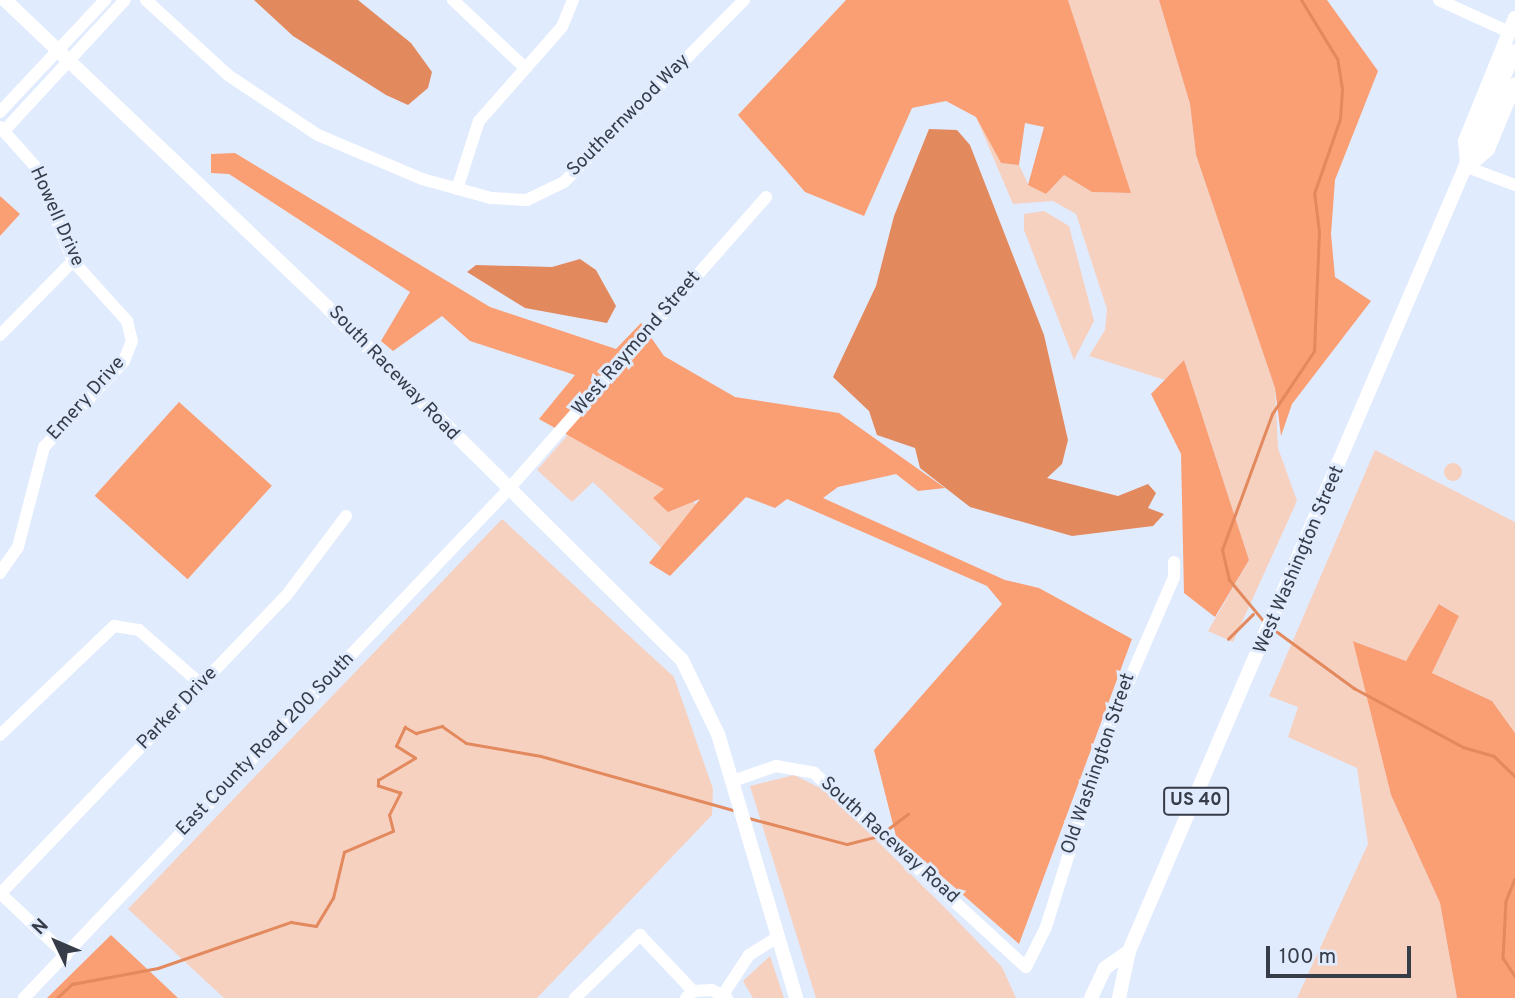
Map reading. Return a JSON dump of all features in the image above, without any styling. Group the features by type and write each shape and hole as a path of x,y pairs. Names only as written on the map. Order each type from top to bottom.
{"main road":[{"name":"South Raceway Road","path":"5,0 326,306 507,491 682,660 708,704 796,998"},
{"name":"West Washington Street","path":"1467,167 1465,141 1515,18"},
{"path":"1467,167 1515,51"},
{"name":"West Washington Street","path":"1119,998 1129,951 1467,167 1489,149 1515,84"},
{"name":"West Washington Street","path":"1093,996 1105,968 1129,951"}],"street":[{"path":"0,112 105,0"},
{"path":"2,129 125,0"},
{"name":"Southernwood Way","path":"146,0 228,75 299,124 379,163 457,189 498,199 544,196 564,182 744,0"},
{"path":"453,0 524,67"},
{"path":"457,189 479,121 562,27 573,0"},
{"path":"1438,0 1509,32"},
{"name":"Howell Drive","path":"2,129 38,173 73,261 127,321 132,341"},
{"path":"1467,167 1515,185"},
{"name":"West Raymond Street","path":"507,491 766,197"},
{"path":"0,335 73,261"},
{"name":"Emery Drive","path":"0,573 18,547 44,447 124,361 132,341"},
{"name":"East County Road 200 South","path":"24,998 507,491"},
{"name":"Parker Drive","path":"0,894 286,596 346,516"},
{"name":"Old Washington Street","path":"1026,967 1046,927 1107,732 1174,576 1174,562"},
{"path":"0,735 114,625 139,629 201,684"},
{"name":"South Raceway Road","path":"733,781 768,767 804,769 875,829 1026,967"},
{"path":"0,894 66,955"},
{"path":"575,998 640,935 690,994 724,997 749,955 778,937"}],"shaded area":[{"path":"254,0 358,0 411,43 432,72 428,88 408,105 386,95 293,36"},
{"path":"846,0 1068,0 1131,193 1092,192 1064,175 1046,194 1028,185 1044,127 1025,123 1019,165 1001,163 976,117 946,101 912,108 864,216 805,192 738,115"},
{"path":"1068,0 1159,0 1190,104 1196,155 1275,388 1278,448 1297,501 1233,642 1208,631 1249,560 1184,360 1165,380 1089,356 1105,330 1107,309 1076,214 1053,201 1013,204 976,117 1001,163 1019,165 1028,184 1046,194 1064,175 1092,192 1130,193"},
{"path":"1159,0 1327,0 1378,71 1335,180 1331,234 1335,277 1371,301 1292,404 1281,436 1275,388 1196,155 1190,104"},
{"path":"929,129 957,130 970,145 1044,335 1068,440 1062,464 1047,478 1118,496 1148,484 1156,493 1148,508 1164,514 1153,526 1072,536 970,507 920,468 915,448 877,435 869,411 833,377 876,286 894,216"},
{"path":"235,153 490,307 616,349 641,323 664,356 735,397 839,413 945,488 918,491 896,474 838,487 823,498 1005,580 1039,588 1132,639 1019,944 896,836 874,750 1002,604 987,586 787,499 775,508 746,497 670,576 649,563 700,499 668,512 653,498 664,489 539,419 575,375 470,341 442,316 393,351 381,341 410,292 229,174 211,173 211,154"},
{"path":"0,196 20,214 0,236"},
{"path":"1044,211 1069,226 1094,321 1074,360 1024,230 1024,214"},
{"path":"580,259 596,270 616,306 607,323 525,308 467,272 476,265 552,267"},
{"path":"1184,360 1249,560 1215,617 1184,593 1181,454 1151,394"},
{"path":"179,402 272,486 188,579 95,496"},
{"path":"578,423 678,487 704,512 667,553 593,482 572,502 537,470"},
{"path":"1375,450 1515,522 1515,733 1492,701 1432,673 1459,616 1440,604 1406,661 1354,641 1391,795 1440,903 1457,998 1297,998 1368,844 1357,768 1288,737 1298,707 1269,696"},
{"path":"1449,463 1457,463 1462,472 1460,479 1449,481 1444,476 1444,468"},
{"path":"502,519 674,677 713,789 712,815 537,998 224,998 128,909"},
{"path":"1439,604 1459,616 1432,673 1492,701 1515,733 1515,998 1457,998 1440,903 1391,795 1353,641 1406,661"},
{"path":"794,775 828,792 948,911 1002,967 1016,998 816,998 750,786"},
{"path":"111,935 178,998 47,998"},
{"path":"770,956 784,998 753,998 743,981"}],"waterway":[{"path":"1264,622 1229,580 1222,550 1272,414 1314,351 1319,232 1314,194 1340,119 1342,89 1337,59 1301,0"},
{"path":"1228,639 1253,614"},
{"path":"1272,628 1354,688 1463,747 1494,756 1515,776"},
{"path":"57,998 72,984 158,968 291,922 316,926 333,898 344,852 393,831 389,815 400,793 378,786 378,780 415,758 396,746 405,727 416,733 442,726 466,743 541,756 733,810"},
{"path":"884,832 908,814"},
{"path":"749,818 847,844 879,836"},
{"path":"1515,879 1506,901 1503,958 1515,976"}]}
